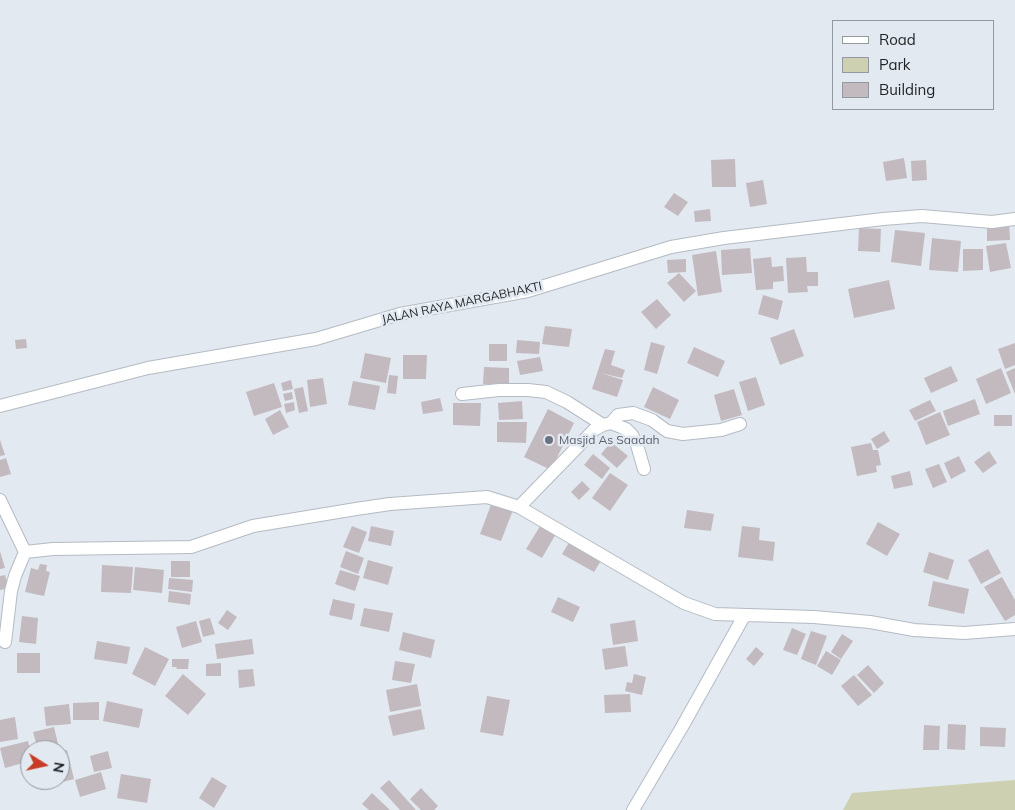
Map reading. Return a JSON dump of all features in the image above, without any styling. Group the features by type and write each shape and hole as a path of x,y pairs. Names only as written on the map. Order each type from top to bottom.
{"street":[{"name":"JALAN RAYA MARGABHAKTI","path":"0,406 148,368 316,339 400,314 528,291 671,247 724,238 883,219 922,216 992,222 1015,219"},
{"path":"462,394 499,390 546,392 607,424 626,429 632,435 637,445 644,469"},
{"path":"519,507 594,430 607,424 618,415 633,413 652,420 667,431 683,434 721,430 740,424"},
{"path":"25,552 53,549 191,547 253,526 356,508 487,497 519,507 684,603 715,614 814,617 870,622 914,630 964,633 1015,629"},
{"path":"0,500 25,552 6,593 5,642"},
{"path":"634,810 744,616"}],"green space":[{"path":"1015,780 1015,810 843,810 852,793"}],"building":[{"path":"904,158 907,178 886,181 883,162"},
{"path":"735,159 736,187 712,187 711,160"},
{"path":"926,160 927,180 912,181 911,161"},
{"path":"763,180 767,204 750,207 746,183"},
{"path":"674,193 688,202 678,216 664,207"},
{"path":"710,209 711,221 695,222 694,211"},
{"path":"987,223 1009,223 1010,240 987,241"},
{"path":"859,228 881,229 880,252 858,251"},
{"path":"895,230 925,233 921,266 891,262"},
{"path":"932,238 961,241 958,272 929,270"},
{"path":"1006,243 1011,268 990,272 986,246"},
{"path":"750,248 752,273 722,275 721,250"},
{"path":"963,249 983,249 983,270 963,271"},
{"path":"716,251 722,292 698,296 692,255"},
{"path":"771,257 772,267 783,266 784,281 773,282 773,289 756,290 753,259"},
{"path":"806,257 807,272 818,272 818,286 807,286 808,292 788,293 786,258"},
{"path":"686,259 686,272 668,273 667,260"},
{"path":"679,273 696,291 684,302 667,283"},
{"path":"889,280 895,309 854,318 848,289"},
{"path":"763,295 783,301 778,320 758,314"},
{"path":"657,299 671,315 656,329 641,312"},
{"path":"545,326 572,329 569,347 542,344"},
{"path":"794,329 804,356 780,365 770,338"},
{"path":"26,339 27,348 16,349 15,340"},
{"path":"517,340 540,342 539,354 516,353"},
{"path":"651,342 665,346 657,374 644,370"},
{"path":"1015,343 1015,365 1005,369 998,349"},
{"path":"489,344 507,344 507,361 489,361"},
{"path":"694,347 725,361 718,377 687,363"},
{"path":"605,349 615,351 611,365 625,370 622,378 601,373 623,380 617,397 592,389"},
{"path":"365,353 391,358 386,383 360,378"},
{"path":"403,355 427,355 426,379 403,379"},
{"path":"540,357 543,371 520,375 517,361"},
{"path":"951,366 958,381 931,393 924,378"},
{"path":"484,367 509,368 509,385 483,384"},
{"path":"1001,368 1011,393 986,404 976,379"},
{"path":"1015,368 1015,394 1006,372"},
{"path":"389,375 398,376 396,394 387,393"},
{"path":"756,377 765,405 748,411 739,382"},
{"path":"323,378 327,404 310,407 307,380"},
{"path":"291,380 293,389 283,391 281,383"},
{"path":"353,381 380,386 375,410 348,405"},
{"path":"274,383 282,407 254,416 246,392"},
{"path":"303,387 308,411 299,413 294,389"},
{"path":"653,387 679,400 670,419 644,407"},
{"path":"734,389 742,415 721,421 714,395"},
{"path":"292,392 293,399 285,401 283,394"},
{"path":"440,398 443,411 423,414 421,402"},
{"path":"975,399 980,414 948,426 943,411"},
{"path":"930,400 936,411 915,421 909,410"},
{"path":"522,401 523,419 499,420 498,403"},
{"path":"294,402 295,410 286,413 284,404"},
{"path":"453,403 481,403 480,426 453,425"},
{"name":"Masjid As Saadah","path":"548,409 574,423 551,470 524,457"},
{"path":"280,410 289,427 273,435 265,419"},
{"path":"940,412 950,435 926,445 917,422"},
{"path":"994,415 1012,415 1012,426 994,426"},
{"path":"497,422 527,422 526,443 497,442"},
{"path":"884,431 890,441 877,449 871,439"},
{"path":"0,440 5,455 0,456"},
{"path":"611,442 628,456 617,468 601,454"},
{"path":"871,443 873,450 878,450 881,465 876,466 877,472 857,476 851,447"},
{"path":"989,451 997,463 983,473 974,462"},
{"path":"593,454 610,468 602,479 584,465"},
{"path":"959,456 966,471 951,479 944,463"},
{"path":"6,458 11,474 0,477 0,460"},
{"path":"939,464 947,482 933,488 925,469"},
{"path":"910,471 913,485 894,489 891,476"},
{"path":"610,473 628,485 610,511 592,498"},
{"path":"582,481 590,489 579,500 571,492"},
{"path":"492,502 513,510 501,541 480,534"},
{"path":"687,510 714,514 711,531 684,528"},
{"path":"878,522 900,534 887,556 866,544"},
{"path":"542,523 557,532 542,558 526,549"},
{"path":"352,526 367,532 359,553 343,547"},
{"path":"371,526 394,531 391,546 368,541"},
{"path":"742,526 760,528 759,540 775,542 773,561 738,557"},
{"path":"570,541 602,559 594,572 562,554"},
{"path":"988,549 1001,573 981,584 968,560"},
{"path":"0,551 5,568 0,569"},
{"path":"346,551 364,558 358,574 340,567"},
{"path":"929,552 954,560 948,580 923,572"},
{"path":"368,560 393,567 388,585 363,578"},
{"path":"171,561 190,561 190,577 171,577"},
{"path":"40,564 47,565 46,571 50,572 44,596 25,592 31,568 38,570"},
{"path":"102,565 133,567 131,593 101,592"},
{"path":"135,567 164,570 162,593 133,590"},
{"path":"340,570 360,576 355,591 335,584"},
{"path":"5,575 9,588 0,590 0,576"},
{"path":"1002,577 1015,600 1015,615 1005,621 984,587"},
{"path":"169,578 193,580 192,592 168,589"},
{"path":"933,581 969,589 964,614 928,606"},
{"path":"169,591 191,594 190,605 168,602"},
{"path":"558,597 580,607 573,622 551,612"},
{"path":"333,599 355,604 352,620 329,615"},
{"path":"364,608 393,613 389,632 360,626"},
{"path":"227,610 237,617 228,630 218,623"},
{"path":"22,616 38,618 36,644 19,642"},
{"path":"210,618 215,634 203,637 199,621"},
{"path":"635,620 638,641 613,645 610,624"},
{"path":"196,621 202,642 182,648 176,627"},
{"path":"792,628 806,634 797,655 783,650"},
{"path":"811,631 827,636 816,665 801,659"},
{"path":"403,632 435,640 431,658 399,650"},
{"path":"842,634 853,641 841,659 831,652"},
{"path":"252,639 254,654 217,659 215,644"},
{"path":"97,641 130,647 127,664 94,659"},
{"path":"625,646 628,666 605,670 602,649"},
{"path":"145,647 169,659 155,686 132,674"},
{"path":"756,647 764,654 754,666 746,659"},
{"path":"826,651 841,660 832,675 817,666"},
{"path":"17,653 40,653 40,673 17,673"},
{"path":"172,659 189,659 188,669 172,667"},
{"path":"395,661 415,664 411,683 392,680"},
{"path":"221,663 221,676 206,676 206,664"},
{"path":"868,665 884,683 874,693 857,675"},
{"path":"253,669 255,686 239,688 238,670"},
{"path":"183,674 206,694 188,715 165,696"},
{"path":"634,674 646,677 642,695 625,691 627,682 632,683"},
{"path":"854,675 872,695 858,706 841,686"},
{"path":"417,684 421,706 390,712 386,690"},
{"path":"630,694 631,712 605,713 604,695"},
{"path":"487,696 510,700 503,736 480,732"},
{"path":"107,701 143,709 139,728 103,721"},
{"path":"99,702 99,720 73,720 73,703"},
{"path":"69,704 71,724 46,726 44,707"},
{"path":"421,709 425,729 393,736 388,716"},
{"path":"15,717 18,739 0,742 0,720"},
{"path":"948,724 966,725 965,750 947,749"},
{"path":"924,725 940,726 939,750 923,750"},
{"path":"54,727 57,740 35,740 33,732"},
{"path":"980,727 1006,728 1005,747 980,746"},
{"path":"20,743 20,764 5,768 0,748"},
{"path":"108,751 112,768 94,772 90,756"},
{"path":"70,762 74,779 70,780"},
{"path":"101,772 106,789 80,797 75,780"},
{"path":"121,774 151,779 147,803 117,798"},
{"path":"212,777 227,786 214,808 199,798"},
{"path":"389,780 416,810 400,810 380,788"},
{"path":"421,788 438,806 434,810 421,810 410,799"},
{"path":"372,793 390,810 369,810 362,804"}],"place":[{"name":"Masjid As Saadah","path":"549,440"}]}
